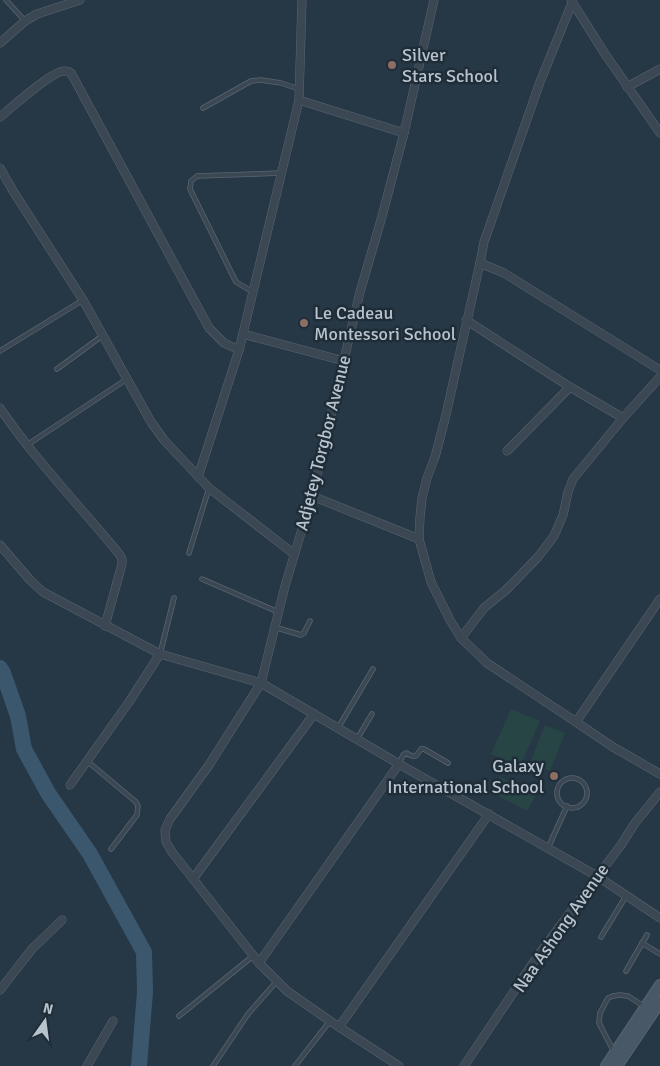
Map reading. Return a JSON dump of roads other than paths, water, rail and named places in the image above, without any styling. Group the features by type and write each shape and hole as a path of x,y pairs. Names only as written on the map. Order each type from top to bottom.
{"main road":[{"path":"606,1066 660,985"},
{"path":"617,1066 660,1002"}],"street":[{"path":"0,43 24,21 37,14 80,0"},
{"path":"198,477 239,350 299,100 302,0"},
{"name":"Adjetey Torgbor Avenue","path":"396,1065 287,991 259,964 172,852 166,842 165,830 170,819 209,765 261,683 278,612 312,496 364,277 404,134 434,0"},
{"path":"572,1 605,54 660,133"},
{"path":"572,1 536,92 484,242 445,419 422,498 419,540 431,582 461,638 487,663 613,747 660,774"},
{"path":"627,87 660,69"},
{"path":"0,118 33,90 56,74 62,71 72,73 209,328 224,343 239,350"},
{"path":"299,100 404,134"},
{"path":"0,168 83,300 151,422 164,440 208,488 294,554"},
{"path":"480,263 504,273 660,370"},
{"path":"466,320 570,387 623,418"},
{"path":"243,334 344,361"},
{"path":"461,638 484,608 506,590 538,557 554,536 563,516 573,479 623,418 660,377"},
{"path":"507,451 570,387"},
{"path":"0,408 58,484 122,559 105,626"},
{"path":"312,496 419,540"},
{"path":"0,545 43,592 160,654 261,683 399,764 597,876 660,918"},
{"path":"576,722 660,599"},
{"path":"70,785 129,702 160,654"},
{"path":"193,879 314,714"},
{"path":"259,964 399,764"},
{"name":"Naa Ashong Avenue","path":"464,1066 539,954 660,792"},
{"path":"339,1027 489,814"},
{"path":"0,990 32,949 62,920"},
{"path":"87,1066 113,1022"}],"lane":[{"path":"6,0 24,21"},
{"path":"203,108 251,81 280,82 300,88"},
{"path":"253,292 236,282 190,189 191,181 197,176 282,173"},
{"path":"0,352 83,300"},
{"path":"57,369 102,336"},
{"path":"27,445 127,379"},
{"path":"189,553 208,488"},
{"path":"202,579 278,612"},
{"path":"160,654 174,598"},
{"path":"274,627 301,635 310,621"},
{"path":"338,728 373,669"},
{"path":"357,739 372,714"},
{"path":"399,764 404,754 416,756 421,749 448,763"},
{"path":"86,761 136,802 138,806 137,815 111,849"},
{"path":"568,778 577,779 584,784 586,798 576,807 567,806 560,801 557,792 558,788 568,778"},
{"path":"548,848 567,806"},
{"path":"601,937 626,896"},
{"path":"626,970 647,935"},
{"path":"642,943 660,954"},
{"path":"179,1016 254,956"},
{"path":"213,1066 248,1014 277,981"},
{"path":"614,1053 599,1023 600,1013 608,998 628,996 645,1007"},
{"path":"295,1066 330,1021"}],"waterway":[{"path":"0,668 18,716 24,749 48,793 90,854 144,952 145,992 139,1066"}],"place":[{"name":"Silver Stars School","path":"392,65"},
{"name":"Le Cadeau Montessori School","path":"304,323"},
{"name":"Galaxy International School","path":"554,776"}]}
